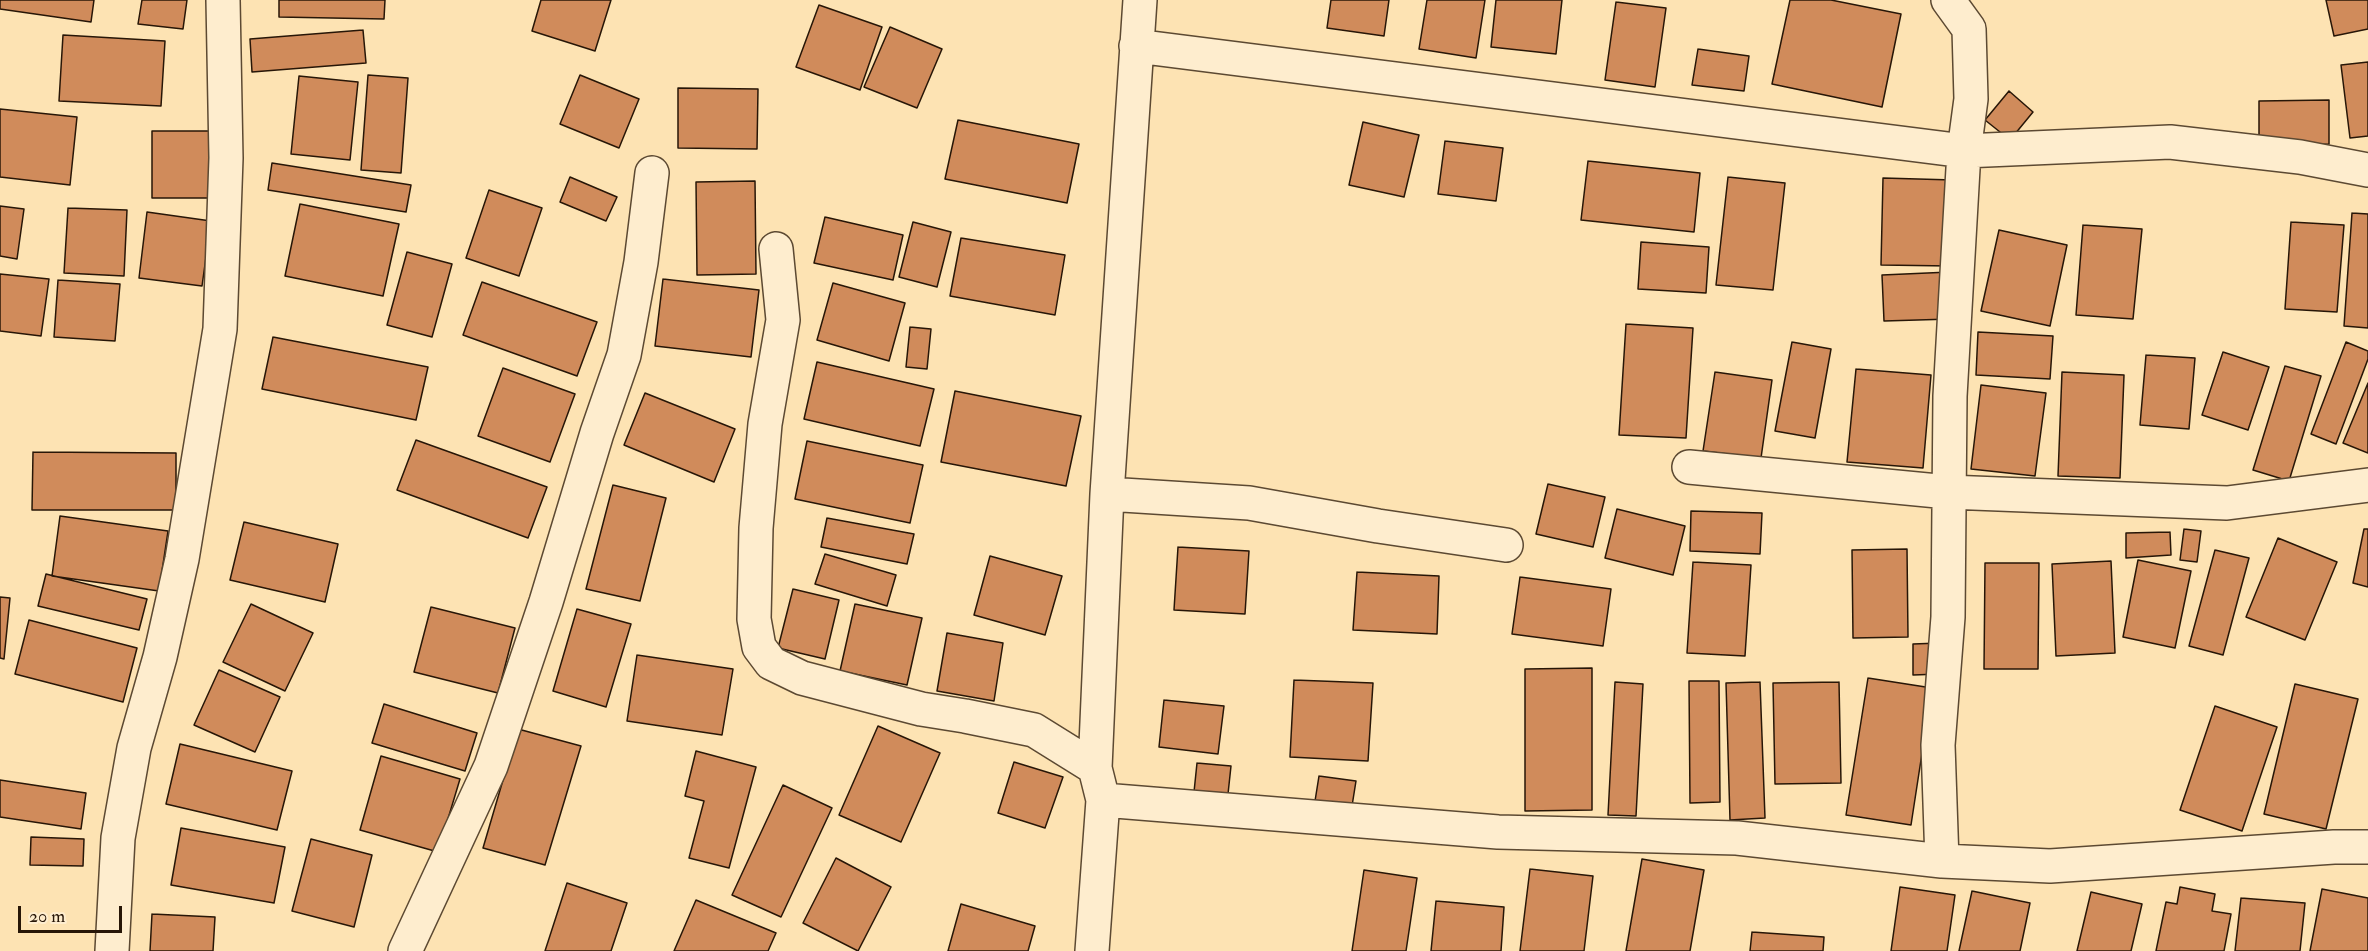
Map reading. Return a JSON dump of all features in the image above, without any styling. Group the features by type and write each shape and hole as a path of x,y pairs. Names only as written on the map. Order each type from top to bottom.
{"street":[{"path":"112,951 118,838 134,748 160,657 182,559 220,329 226,158 223,0"},
{"path":"1092,951 1102,800 1095,768 1107,494 1140,0"},
{"path":"1942,861 1938,745 1948,617 1950,396 1964,151 1971,99 1969,29 1948,0"},
{"path":"1136,46 1964,151 2170,142 2300,157 2368,171"},
{"path":"405,951 491,766 546,602 597,433 624,356 641,262 652,173"},
{"path":"776,249 783,320 765,424 756,528 754,619 759,647 771,663 802,678 921,709 1034,730 1095,768"},
{"path":"1689,467 1948,492 2227,503 2368,485"},
{"path":"1107,494 1249,503 1378,526 1506,544"},
{"path":"1102,800 1498,832 1737,838 1942,861 2050,866 2334,847 2368,847"}],"building":[{"path":"0,0 94,0 91,22 0,9"},
{"path":"142,0 187,0 183,29 138,24"},
{"path":"279,0 385,0 384,19 279,17"},
{"path":"541,0 611,0 595,51 532,31"},
{"path":"1331,0 1389,0 1384,36 1327,28"},
{"path":"1427,0 1485,0 1476,58 1419,49"},
{"path":"1496,0 1562,0 1556,54 1491,47"},
{"path":"1790,0 1831,0 1901,14 1882,107 1772,84"},
{"path":"2326,0 2368,0 2368,29 2334,36"},
{"path":"1616,2 1666,8 1655,87 1605,80"},
{"path":"819,5 882,27 860,90 796,67"},
{"path":"890,27 942,49 917,108 864,87"},
{"path":"363,30 366,63 252,72 250,39"},
{"path":"63,35 165,41 161,106 59,101"},
{"path":"1698,49 1749,56 1744,91 1692,85"},
{"path":"2368,62 2368,136 2350,138 2341,65"},
{"path":"368,75 408,78 401,173 361,170"},
{"path":"580,75 639,99 619,148 560,124"},
{"path":"299,76 358,82 350,160 291,154"},
{"path":"678,88 758,89 757,149 678,148"},
{"path":"2009,91 2033,112 2010,140 1985,120"},
{"path":"2329,100 2329,144 2259,145 2259,101"},
{"path":"0,109 77,117 70,185 0,177"},
{"path":"958,120 1079,144 1067,203 945,179"},
{"path":"1363,122 1419,135 1404,197 1349,185"},
{"path":"152,131 212,131 212,198 152,198"},
{"path":"1445,141 1503,148 1496,201 1438,194"},
{"path":"1588,161 1700,173 1694,232 1581,220"},
{"path":"272,163 411,185 406,212 268,190"},
{"path":"570,177 617,197 606,221 560,202"},
{"path":"1728,177 1785,183 1773,290 1716,285"},
{"path":"1883,178 1953,180 1950,266 1881,265"},
{"path":"755,181 756,274 697,275 696,182"},
{"path":"489,190 542,208 519,276 466,258"},
{"path":"300,204 399,224 383,296 285,276"},
{"path":"0,206 24,209 17,259 0,256"},
{"path":"68,208 127,210 124,276 64,273"},
{"path":"147,212 211,221 202,286 139,278"},
{"path":"2352,213 2368,214 2368,328 2344,326"},
{"path":"825,217 903,235 893,280 814,263"},
{"path":"913,222 951,232 937,287 899,277"},
{"path":"2291,222 2344,225 2337,312 2285,309"},
{"path":"2083,225 2142,229 2133,319 2076,315"},
{"path":"1999,230 2067,245 2050,326 1981,311"},
{"path":"961,238 1065,255 1055,315 950,296"},
{"path":"1641,242 1709,247 1706,293 1638,289"},
{"path":"407,252 452,264 432,337 387,325"},
{"path":"1950,272 1951,319 1884,321 1882,275"},
{"path":"0,274 49,279 41,336 0,331"},
{"path":"663,279 759,290 751,357 655,346"},
{"path":"58,280 120,284 115,341 54,337"},
{"path":"482,282 597,322 577,376 463,335"},
{"path":"833,283 905,303 889,361 817,340"},
{"path":"1626,324 1693,328 1686,438 1619,435"},
{"path":"910,327 931,329 927,369 906,367"},
{"path":"1978,332 2053,336 2050,379 1976,375"},
{"path":"273,337 428,367 416,420 262,389"},
{"path":"1792,342 1831,349 1815,438 1775,431"},
{"path":"2346,342 2368,351 2368,359 2336,444 2311,434"},
{"path":"2223,352 2269,367 2248,430 2202,415"},
{"path":"2146,355 2195,358 2189,429 2140,425"},
{"path":"817,362 934,389 920,446 804,419"},
{"path":"2285,366 2321,376 2289,481 2253,470"},
{"path":"503,368 575,394 550,462 478,436"},
{"path":"1856,369 1931,375 1923,468 1847,462"},
{"path":"1715,372 1772,380 1761,458 1703,451"},
{"path":"2062,372 2124,375 2120,478 2058,476"},
{"path":"2368,383 2368,453 2343,443"},
{"path":"1981,385 2046,393 2035,476 1971,469"},
{"path":"955,391 1081,416 1066,486 941,462"},
{"path":"645,393 735,429 714,482 624,445"},
{"path":"416,440 547,487 528,538 397,490"},
{"path":"807,441 923,465 910,523 795,499"},
{"path":"33,452 176,453 176,510 32,510"},
{"path":"1548,484 1605,497 1593,547 1536,534"},
{"path":"613,485 666,498 640,601 586,589"},
{"path":"1617,509 1685,526 1673,575 1605,558"},
{"path":"1691,511 1762,513 1760,554 1690,551"},
{"path":"60,516 168,531 159,591 52,576"},
{"path":"827,518 914,534 907,564 821,547"},
{"path":"244,522 338,544 325,602 230,580"},
{"path":"2184,529 2201,531 2197,562 2180,560"},
{"path":"2364,529 2368,529 2368,587 2353,583"},
{"path":"2170,532 2171,555 2126,558 2126,533"},
{"path":"2278,538 2337,562 2305,640 2246,617"},
{"path":"1178,547 1249,551 1245,614 1174,610"},
{"path":"1907,549 1908,637 1853,638 1852,550"},
{"path":"2215,550 2249,558 2223,655 2189,646"},
{"path":"825,554 896,575 887,606 815,584"},
{"path":"990,556 1062,576 1045,635 974,615"},
{"path":"2138,560 2191,571 2175,648 2123,637"},
{"path":"2111,561 2115,653 2056,656 2052,564"},
{"path":"1693,562 1751,565 1745,656 1687,653"},
{"path":"1985,563 2039,563 2038,669 1984,669"},
{"path":"1357,572 1439,576 1437,634 1353,630"},
{"path":"46,574 147,599 139,630 38,606"},
{"path":"1520,577 1611,589 1603,646 1512,634"},
{"path":"793,589 839,600 825,659 778,648"},
{"path":"0,597 10,598 4,659 0,658"},
{"path":"251,604 313,633 285,691 223,662"},
{"path":"855,604 922,618 907,685 840,671"},
{"path":"431,607 515,628 498,693 414,672"},
{"path":"577,609 631,624 606,707 553,691"},
{"path":"29,620 137,648 123,702 15,674"},
{"path":"947,633 1003,643 994,701 937,691"},
{"path":"1940,643 1940,674 1913,675 1913,644"},
{"path":"637,655 733,669 722,735 627,721"},
{"path":"1592,668 1592,810 1525,811 1525,669"},
{"path":"219,670 280,697 255,752 194,725"},
{"path":"1868,678 1932,688 1911,825 1846,815"},
{"path":"1294,680 1373,683 1368,761 1290,757"},
{"path":"1689,681 1719,681 1720,802 1690,803"},
{"path":"1615,682 1643,684 1636,816 1608,815"},
{"path":"1760,682 1765,818 1730,820 1726,683"},
{"path":"1839,682 1841,783 1775,784 1773,683"},
{"path":"2295,684 2358,699 2326,829 2264,814"},
{"path":"1164,700 1224,706 1218,754 1159,747"},
{"path":"384,704 477,733 465,771 372,743"},
{"path":"2215,706 2277,727 2242,831 2180,810"},
{"path":"878,726 940,753 901,842 839,815"},
{"path":"518,729 581,746 545,865 483,848"},
{"path":"180,744 292,771 277,830 166,804"},
{"path":"696,751 756,767 729,868 689,858 704,801 685,796"},
{"path":"381,756 460,779 438,852 360,830"},
{"path":"1014,762 1063,777 1045,828 998,813"},
{"path":"1197,763 1231,766 1228,794 1194,792"},
{"path":"1319,776 1356,781 1352,806 1315,801"},
{"path":"0,780 86,793 81,829 0,817"},
{"path":"783,785 832,808 781,917 732,895"},
{"path":"181,828 285,847 274,903 171,885"},
{"path":"31,837 84,839 83,866 30,865"},
{"path":"311,839 372,855 354,927 292,911"},
{"path":"836,858 891,887 858,951 803,923"},
{"path":"1642,859 1704,870 1690,951 1626,951"},
{"path":"1530,869 1593,876 1584,951 1520,951"},
{"path":"1364,870 1417,878 1406,951 1352,951"},
{"path":"567,883 627,903 611,951 545,951"},
{"path":"1900,887 1955,895 1947,951 1891,951"},
{"path":"2180,887 2215,894 2212,911 2231,914 2224,951 2156,951 2166,902 2177,904"},
{"path":"2322,889 2368,898 2368,951 2310,951"},
{"path":"1972,891 2030,903 2020,951 1959,951"},
{"path":"2091,892 2142,904 2131,951 2077,951"},
{"path":"2241,898 2305,903 2300,951 2235,951"},
{"path":"696,900 776,933 768,951 674,951"},
{"path":"1436,901 1504,907 1501,951 1431,951"},
{"path":"961,904 1035,926 1028,951 948,951"},
{"path":"152,914 215,917 213,951 150,951"},
{"path":"1752,932 1824,937 1823,951 1750,951"}]}
